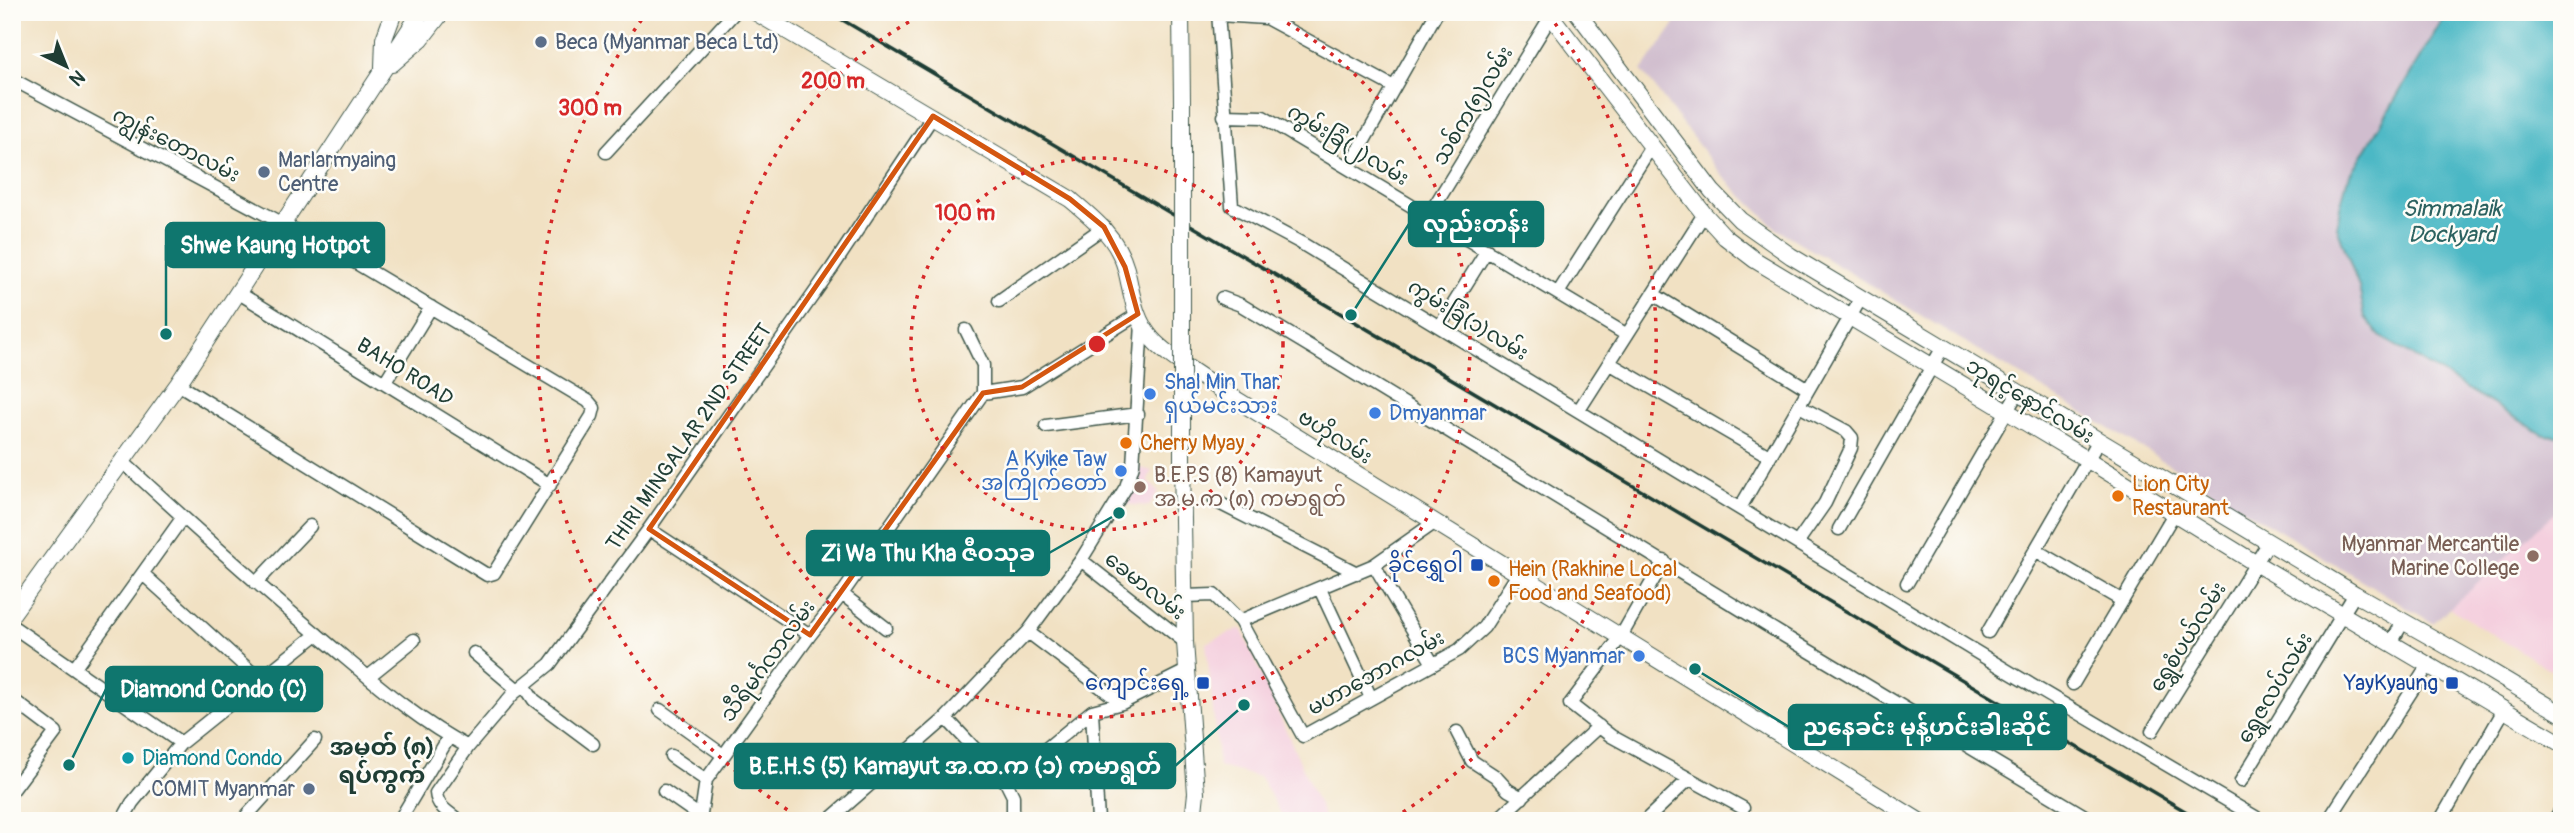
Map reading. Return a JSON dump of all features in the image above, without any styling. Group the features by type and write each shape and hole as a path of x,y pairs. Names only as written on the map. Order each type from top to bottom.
{"main road":[{"path":"383,73 384,39 394,12"},
{"path":"12,614 178,384 421,12"},
{"path":"383,73 421,39 442,12"},
{"name":"ဗဟိုလမ်း","path":"755,12 1070,199 1104,227 1125,267 1130,297 1152,339 1216,387 1911,819"},
{"path":"1181,12 1182,459 1185,642 1196,793 1193,821"},
{"name":"ဘုရင့်နောင်လမ်း","path":"1577,12 1712,191 1740,220 1791,256 2355,594 2562,714"},
{"name":"ဘုရင့်နောင်လမ်း","path":"1549,14 1704,214 1725,237 1755,260 2175,512 2255,563 2562,744"},
{"path":"1599,78 1616,65"},
{"path":"1654,150 1674,141"}],"street":[{"path":"606,152 735,12"},
{"path":"1349,167 1437,12"},
{"path":"1224,116 1218,14 1266,18 1394,87"},
{"name":"သစ်က(၅)လမ်း","path":"1429,215 1549,14"},
{"name":"ကျွန်းတောလမ်း","path":"12,79 285,223 589,401 594,408 592,416 550,485"},
{"name":"THIRI MINGALAR 2ND STREET","path":"460,821 441,807 436,793 468,747 521,688 550,664 649,529 832,268 933,116"},
{"name":"ကွမ်းခြံ(၂)လမ်း","path":"1224,116 1263,117 1627,335"},
{"name":"ကွမ်းခြံ(၁)လမ်း","path":"1224,116 1232,206 1301,243 2011,673 2262,821"},
{"path":"1558,293 1654,150"},
{"path":"1579,410 1704,214"},
{"path":"999,300 1104,227"},
{"path":"1440,326 1487,250"},
{"name":"BAHO ROAD","path":"239,293 550,485"},
{"path":"1653,295 1808,389"},
{"path":"1222,298 1241,305 2093,821"},
{"path":"1740,508 1861,298"},
{"path":"385,382 431,307"},
{"path":"966,330 983,365 982,394 1022,387 1140,319"},
{"path":"828,821 946,718 1028,632 1081,560 1126,487 1133,465 1138,414 1140,319"},
{"path":"1839,529 1943,347"},
{"path":"1609,363 1769,456"},
{"path":"178,384 487,575 494,573 550,485"},
{"path":"1907,583 2018,392"},
{"name":"သီရိမင်္ဂလာလမ်း","path":"700,818 706,780 842,594 982,394"},
{"path":"1797,543 1825,503 1851,448 1852,439 1846,431 1798,406"},
{"path":"1046,426 1138,414"},
{"path":"1988,632 2099,440"},
{"path":"123,462 256,583 368,677 449,737 468,747"},
{"path":"1215,501 1357,573"},
{"path":"2073,684 2175,512"},
{"path":"74,669 183,517"},
{"path":"1185,596 1214,595 1240,621 1374,565 1434,523"},
{"path":"256,583 310,526"},
{"path":"649,529 810,635"},
{"name":"ရွှေစံပယ်လမ်း","path":"2152,731 2269,542"},
{"path":"2035,550 2121,600"},
{"name":"ခေမာလမ်း","path":"1081,560 1185,642"},
{"path":"1664,561 1620,638 1570,704 1611,736 1742,808"},
{"path":"1374,565 1433,664"},
{"path":"143,574 260,680"},
{"name":"မဟာဘောဂလမ်း","path":"1240,621 1301,735 1459,650 1484,627 1518,574"},
{"path":"1320,589 1371,698"},
{"path":"842,594 886,628"},
{"name":"ရွှေဇလပ်လမ်း","path":"2241,781 2355,594"},
{"path":"2391,643 2403,622"},
{"path":"12,626 181,743"},
{"path":"1028,632 1122,703"},
{"path":"122,821 132,803 181,743 317,634"},
{"path":"368,677 414,640"},
{"path":"474,653 593,744"},
{"path":"2328,821 2429,664"},
{"path":"1006,782 1092,711 1122,703 1188,670"},
{"path":"12,699 56,732 12,791"},
{"path":"660,710 723,755"},
{"path":"2440,821 2504,710"},
{"path":"1092,711 1098,821"},
{"path":"946,718 1006,782 1013,796 1013,821"},
{"path":"1496,821 1599,726"},
{"path":"1457,732 1472,761 1522,798"},
{"path":"398,821 449,737"},
{"path":"242,821 315,740"},
{"path":"671,756 706,780"},
{"path":"1645,821 1689,779"},
{"path":"664,791 700,818"},
{"path":"2554,821 2562,808"}],"highlighted area":[{"path":"933,116 1070,199 1104,227 1125,267 1138,314 1022,387 983,393 810,635 649,529"}],"shaded area":[{"path":"1683,12 2562,12 2562,506 2433,623 1777,229 1722,176 1642,71"},
{"name":"B.E.P.S (8) Kamayut အ.မ.က (၈) ကမာရွတ်","path":"1134,466 1152,471 1148,481 1159,492 1149,506 1118,504"},
{"name":"Myanmar Mercantile Marine College","path":"2562,505 2562,677 2448,607"},
{"path":"1241,628 1326,821 1285,821 1260,777 1219,767 1206,643"}],"water":[{"name":"Simmalaik Dockyard","path":"2447,12 2562,12 2562,435 2559,436 2544,435 2380,336 2365,317 2359,287 2337,227 2347,181"}],"railway":[{"path":"829,12 2202,821"}],"place":[{"name":"Beca (Myanmar Beca Ltd)","path":"541,42"},
{"name":"Marlarmyaing Centre","path":"264,172"},
{"name":"လှည်းတန်း","path":"1351,315"},
{"name":"Shwe Kaung Hotpot","path":"166,334"},
{"name":"Shal Min Thar ရှယ်မင်းသား","path":"1150,394"},
{"name":"Dmyanmar","path":"1375,413"},
{"name":"Cherry Myay","path":"1126,443"},
{"name":"A Kyike Taw အကြိုက်တော်","path":"1121,471"},
{"name":"B.E.P.S (8) Kamayut အ.မ.က (၈) ကမာရွတ်","path":"1140,487"},
{"name":"Lion City Restaurant","path":"2118,496"},
{"name":"Zi Wa Thu Kha ဇီဝသုခ","path":"1119,513"},
{"name":"Myanmar Mercantile Marine College","path":"2533,556"},
{"name":"ခိုင်ရွှေဝါ","path":"1477,565"},
{"name":"Hein (Rakhine Local Food and Seafood)","path":"1494,581"},
{"name":"BCS Myanmar","path":"1639,656"},
{"name":"ညနေခင်း မုန့်ဟင်းခါးဆိုင်","path":"1695,669"},
{"name":"ကျောင်းရှေ့","path":"1203,683"},
{"name":"YayKyaung","path":"2452,683"},
{"name":"B.E.H.S (5) Kamayut အ.ထ.က (၁) ကမာရွတ်","path":"1244,705"},
{"name":"Diamond Condo","path":"128,758"},
{"name":"Diamond Condo (C)","path":"69,765"},
{"name":"COMIT Myanmar","path":"309,789"}],"district":[{"name":"အမှတ် (၈) ရပ်ကွက်","path":"382,761"}]}
